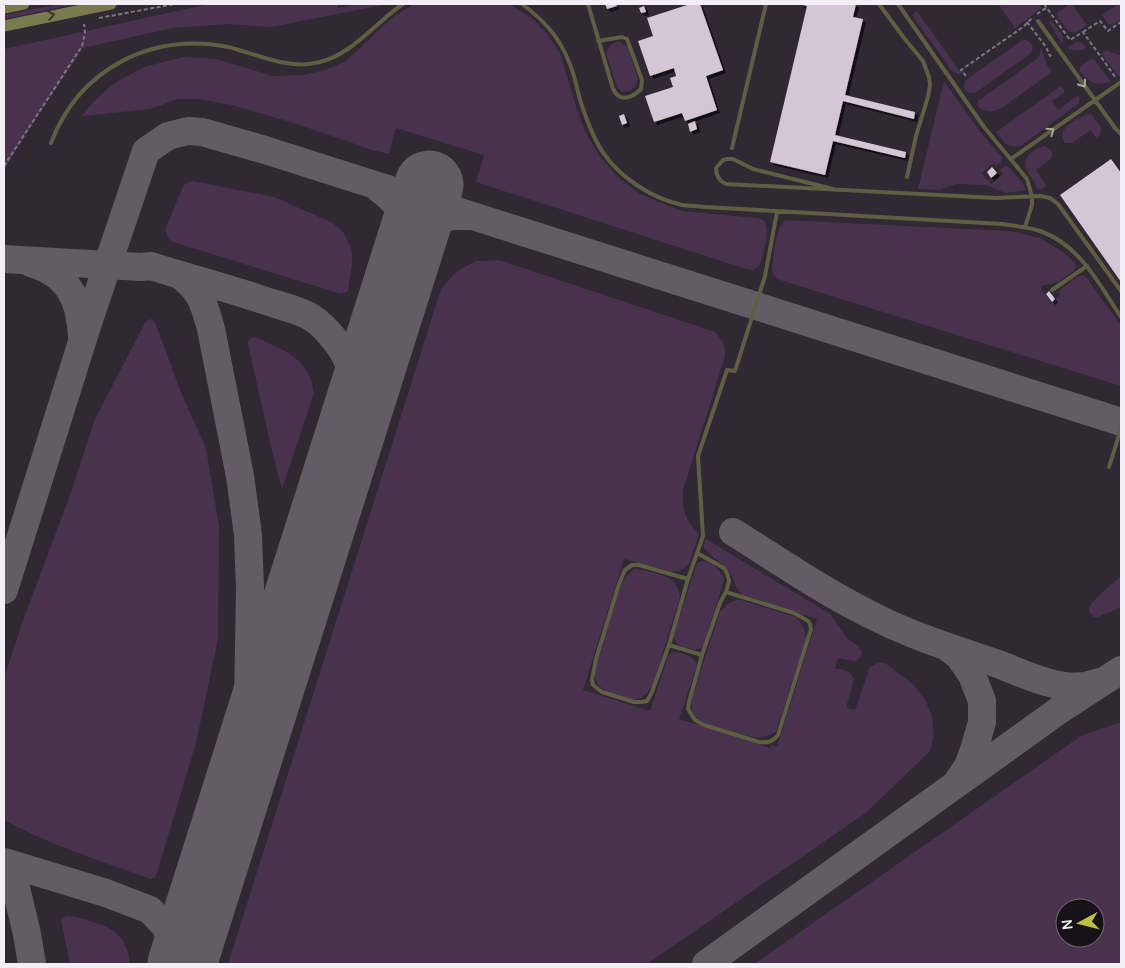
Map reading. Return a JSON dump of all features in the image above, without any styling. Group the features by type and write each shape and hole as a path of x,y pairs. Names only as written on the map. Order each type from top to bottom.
{"main road":[{"path":"4,8 24,4"},
{"path":"4,26 111,4"}],"lane":[{"path":"52,143 55,133 72,105 87,86 99,75 136,54 176,44 206,44 245,51 290,64 327,61 343,53 359,41 403,4"},
{"path":"522,4 552,30 565,52 582,108 604,153 623,175 643,189 663,199 683,205 1002,224 1024,227 1042,232 1069,247 1086,266 1121,317"},
{"path":"588,4 598,41 616,96 620,98 629,97 637,93 641,89 642,80 628,39 622,37 598,41"},
{"path":"732,148 766,4"},
{"path":"879,4 923,61 929,77 928,97 916,136 907,178"},
{"path":"898,4 985,128 1027,179 1032,196 1032,205 1024,227"},
{"path":"1038,20 1121,134"},
{"path":"1011,159 1120,82"},
{"path":"833,190 753,169 732,159 723,160 716,168 719,179 726,184 833,190 996,198 1045,196 1058,204 1121,291"},
{"path":"688,579 639,565 632,565 625,570 596,658 592,676 593,685 602,692 626,700 641,702 646,701 652,692 669,645 688,579 703,536 698,456 727,370 735,371 769,260 777,212"},
{"path":"1052,290 1086,266"},
{"path":"1109,467 1121,428"},
{"path":"697,553 724,568 729,580 702,655 688,709 695,720 704,725 766,743 774,739 778,734 811,629 810,624 805,618 794,613 726,592"},
{"path":"669,645 702,655"}],"path":[{"path":"1044,4 1070,40 1100,21 1108,31 1121,22"},
{"path":"966,76 962,70 1023,27 1027,21 1046,8"},
{"path":"4,166 82,46 85,33 84,24"},
{"path":"1083,32 1120,82"}],"shaded area":[{"path":"59,4 77,4 4,19 4,15"},
{"path":"209,4 337,4 338,8 359,4 388,4 271,27 227,24 173,28 83,48 4,170 4,49"},
{"path":"414,4 509,4 532,18 547,34 560,53 585,131 600,157 619,178 640,194 683,211 762,220 766,223 767,235 760,265 753,270 746,269 476,182 484,155 396,128 389,154 232,105 198,99 177,99 151,109 82,116 93,102 113,84 144,67 183,57 216,59 273,76 303,75 326,70 346,61 393,17"},
{"path":"998,4 1039,4 1042,8 1015,28"},
{"path":"1072,4 1087,25 1075,33 1069,32 1056,14"},
{"path":"1121,4 1121,19 1113,25 1108,24 1102,15"},
{"path":"917,11 962,73 958,74 952,71 912,15"},
{"path":"1051,20 1063,36 1062,44 1049,22"},
{"path":"1025,40 1032,45 1030,54 975,93 968,93 964,87 966,80"},
{"path":"617,42 621,42 628,48 638,79 636,86 630,91 622,92 617,87 607,56 609,47"},
{"path":"1076,42 1083,43 1086,48 1072,50 1067,48"},
{"path":"1041,47 1051,71 1048,75 1000,109 989,111 978,107 978,101 1038,58"},
{"path":"1107,51 1121,55 1121,75 1119,77 1101,53"},
{"path":"1093,58 1111,82 1096,84 1081,73 1081,67"},
{"path":"944,81 979,130 1002,158 1001,162 996,166 994,163 982,173 991,184 1003,174 1000,170 1005,166 1009,167 1026,190 1005,193 987,185 956,184 940,190 918,189"},
{"path":"1061,86 1065,92 1052,101 1058,110 1078,95 1080,99 1078,104 1022,145 1009,146 1006,144 996,132"},
{"path":"1091,114 1101,127 1100,135 1096,138 1091,130 1072,143 1065,143 1062,138 1065,128 1080,117"},
{"path":"1045,146 1052,151 1052,158 1036,170 1047,186 1040,190 1037,188 1025,164 1030,153"},
{"path":"193,181 274,197 333,223 343,232 352,252 348,291 341,294 170,241 165,230 184,184"},
{"path":"785,220 1010,231 1040,238 1063,252 1075,263 1076,267 1074,271 1058,282 1041,286 1041,289 1051,303 1060,296 1059,291 1082,275 1087,278 1121,326 1121,386 777,279 772,269 774,250 779,230"},
{"path":"499,260 715,332 725,349 725,356 683,490 685,514 690,524 699,534 689,564 683,569 673,572 624,559 583,690 650,711 668,656 672,652 683,653 690,656 697,665 679,719 770,748 771,745 777,747 817,619 743,595 737,588 729,571 723,564 712,557 703,546 706,539 830,614 847,638 859,647 862,652 860,658 855,661 838,658 835,668 849,672 854,679 846,708 855,710 870,667 878,663 885,663 913,684 925,700 932,716 934,735 930,751 867,812 647,964 228,964 441,289 456,272 476,261"},
{"path":"151,319 155,322 182,395 206,448 219,526 218,639 196,743 157,873 155,878 150,879 57,845 4,820 4,682 21,626 69,498 95,419 146,321"},
{"path":"255,337 294,356 307,371 314,393 282,489 248,344 250,338"},
{"path":"702,561 716,567 724,580 703,647 695,650 679,644 674,640 673,636 697,563"},
{"path":"634,569 656,573 671,579 677,587 680,597 653,685 641,698 634,700 608,693 598,685 595,678 595,666 620,587"},
{"path":"1121,576 1121,607 1094,617 1090,614 1090,606"},
{"path":"736,600 796,617 803,626 806,636 776,731 762,737 753,737 706,723 696,717 692,707 692,697 720,612 727,604"},
{"path":"1121,722 1121,964 754,964 1081,736"},
{"path":"66,916 84,919 106,927 119,935 128,952 129,964 70,964 61,920"}],"building":[{"path":"605,4 616,4 617,6 607,9"},
{"path":"690,4 700,4 723,70 706,76 717,110 685,121 682,113 654,122 645,96 673,87 670,78 676,76 674,68 650,76 638,41 653,36 647,18"},
{"path":"799,4 856,4 853,17 863,19 845,95 915,112 914,119 843,101 835,135 906,152 905,158 833,141 825,175 770,162 807,6"},
{"path":"644,6 646,12 641,13 639,8"},
{"path":"624,114 627,123 622,125 619,116"},
{"path":"695,121 697,129 690,132 688,124"},
{"path":"1111,159 1121,173 1121,282 1060,195"},
{"path":"992,167 997,173 991,178 987,172"},
{"path":"1049,291 1055,299 1052,302 1046,294"}],"taxiway":[{"path":"4,590 87,326 146,151 168,136 188,131 202,132 265,150 1121,422"},
{"path":"378,188 399,208 405,222 408,251 427,229 439,221 452,216 469,216"},
{"path":"4,259 151,266 305,314 324,327 343,351 354,380 357,413"},
{"path":"31,263 55,274 70,290 79,311 82,336"},
{"path":"178,274 197,292 211,329 240,476 248,535 250,588 248,704 221,841"},
{"path":"733,532 840,599 906,631 1051,683 1074,687 1100,682"},
{"path":"948,648 959,656 972,675 982,701 982,722 974,750 968,766 958,781"},
{"path":"706,964 1058,711 1121,670"},
{"path":"4,862 106,893 150,910 166,927 175,955 175,964"},
{"path":"4,871 16,888 32,964"}],"runway":[{"path":"182,964 429,185"}]}
